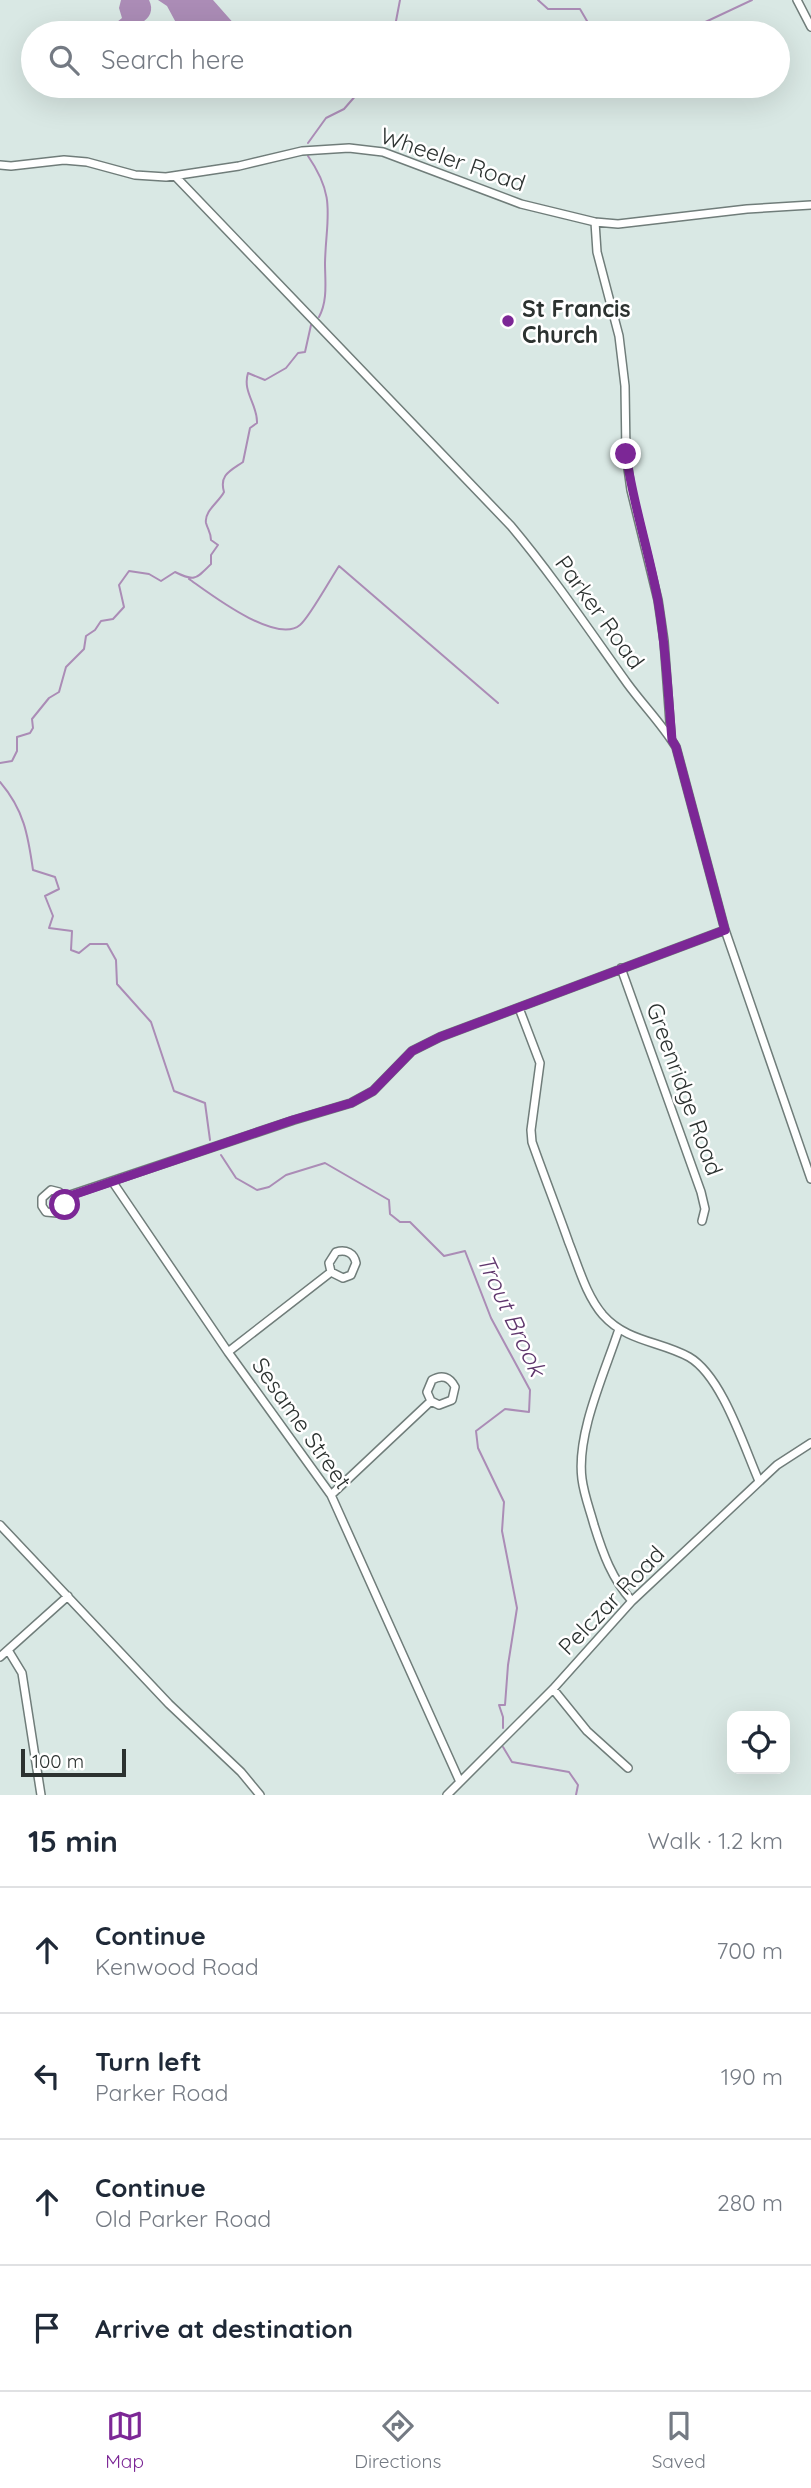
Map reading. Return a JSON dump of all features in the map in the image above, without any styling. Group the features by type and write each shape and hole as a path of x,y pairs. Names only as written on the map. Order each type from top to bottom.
{"street":[{"path":"797,0 811,27"},
{"name":"Wheeler Road","path":"0,165 64,160 87,162 135,175 175,176 240,166 302,151 366,149 408,161 522,204 595,222 618,224 747,209 811,205"},
{"name":"Parker Road","path":"175,176 242,248 345,350 511,526 547,569 629,685 672,740 725,930 811,1179"},
{"path":"595,222 597,253 619,336 625,386 626,454 631,490 660,614 672,740"},
{"path":"64,1198 351,1103 373,1091 412,1051 440,1037 725,930"},
{"name":"Greenridge Road","path":"621,968 701,1192 705,1209 702,1222"},
{"path":"519,1007 540,1063 531,1130 532,1142 590,1295 605,1318 619,1329 643,1342 687,1356 708,1372 719,1390 759,1481"},
{"name":"Sesame Street","path":"113,1181 228,1352 331,1495 460,1782"},
{"path":"228,1352 331,1272"},
{"path":"619,1329 588,1424 581,1470 584,1491 605,1559 615,1579 632,1601"},
{"path":"441,1377 450,1379 455,1392 452,1400 444,1404 431,1401 427,1388 432,1380 441,1377"},
{"path":"331,1495 431,1401"},
{"name":"Pelczar Road","path":"447,1795 553,1689 632,1601 759,1481 785,1459 811,1443"},
{"path":"0,1525 169,1704 248,1779 260,1795"},
{"path":"0,1657 68,1597"},
{"path":"8,1650 22,1673 41,1795"},
{"path":"553,1689 587,1731 628,1769"}],"shaded area":[{"path":"121,0 149,0 151,7 144,21 118,21 122,18 119,8"},
{"path":"158,0 213,0 232,21 175,21 167,6"}],"waterway":[{"name":"Trout Brook","path":"396,21 400,0"},
{"name":"Trout Brook","path":"538,0 548,9 580,9 587,21"},
{"name":"Trout Brook","path":"707,21 752,0"},
{"name":"Trout Brook","path":"308,143 326,118 344,109 354,98"},
{"name":"Trout Brook","path":"308,156 323,184 328,208 325,297 319,317"},
{"name":"Trout Brook","path":"0,763 12,761 17,751 17,737 30,733 33,728 32,719 49,698 59,692 66,667 84,649 86,636 95,630 101,621 113,619 124,607 119,585 129,571 149,574 161,581 175,572 195,577 211,564 211,555 218,545 211,540 206,523 207,514 224,492 224,477 243,462 250,428 257,423 248,392 248,373 265,380 286,368 298,353 305,352 311,325"},
{"path":"189,579 243,615 275,628 289,629 304,621 339,566 498,703"},
{"name":"Trout Brook","path":"0,782 15,803 24,823 33,870 55,877 59,889 45,896 53,916 49,928 72,931 71,950 79,953 90,944 107,944 116,960 117,984 151,1022 174,1091 205,1103 210,1140"},
{"name":"Trout Brook","path":"221,1155 236,1178 257,1190 269,1187 286,1175 325,1163 389,1200 390,1214 400,1222 410,1222 444,1256 465,1251 491,1318 530,1390 529,1412 505,1409 476,1431 478,1448 504,1502 502,1531 517,1608 505,1705 499,1705 503,1728"},
{"name":"Trout Brook","path":"503,1747 512,1762 569,1772 578,1785 576,1795"}],"place":[{"name":"St Francis Church","path":"508,321"}],"route":[{"path":"65,1205 64,1198 351,1103 373,1091 412,1051 440,1037 725,930 672,740 664,641 631,490 626,454"}]}
